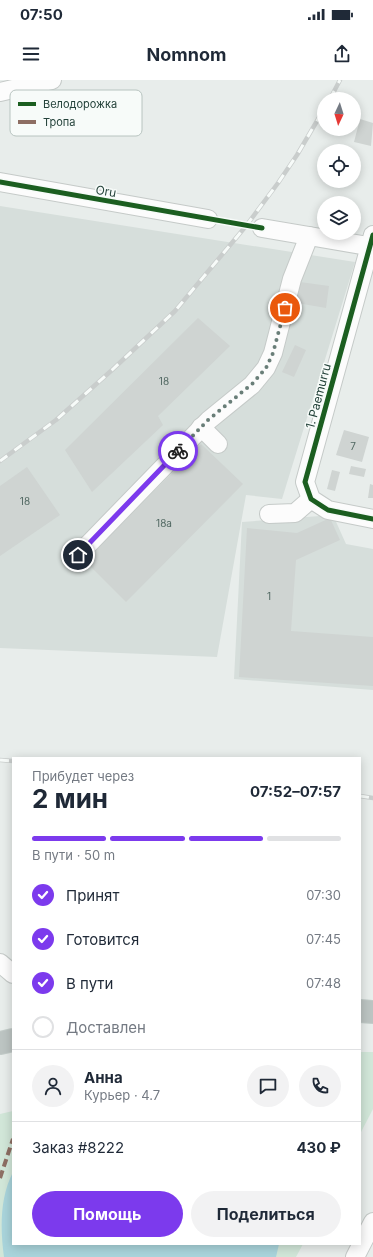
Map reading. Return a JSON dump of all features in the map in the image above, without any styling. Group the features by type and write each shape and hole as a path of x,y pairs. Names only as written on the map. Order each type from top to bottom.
{"highway":[{"path":"361,1011 373,1012"},
{"path":"0,1043 12,1040"}],"street":[{"path":"0,92 52,80"},
{"name":"Oru","path":"0,181 208,219"},
{"path":"262,228 309,236 372,243"},
{"path":"78,555 201,427 252,384 266,368 273,353 292,279 309,236"},
{"name":"1. Paemurru","path":"311,499 305,482 372,243"},
{"path":"201,427 218,444"},
{"path":"269,514 295,513 311,499 328,510 373,519"},
{"path":"0,963 12,973"},
{"path":"355,1257 373,1222"}],"shaded area":[{"path":"0,206 355,262 282,499 246,495 217,657 0,648"},
{"path":"333,515 346,544 373,549 373,690 234,679 242,522"}],"green space":[{"path":"361,1052 373,1052 373,1109 361,1132"},
{"path":"12,1111 12,1245 302,1245 296,1257 0,1257 0,1114"}],"water":[{"path":"12,1174 12,1245 279,1245 276,1257 4,1257 2,1213 3,1202"}],"building":[{"path":"361,119 373,123 371,146 354,142 356,136 361,136"},
{"path":"300,282 329,286 326,308 297,303"},
{"path":"198,318 230,346 158,416 163,425 92,492 65,450"},
{"path":"295,345 306,350 294,377 282,372"},
{"path":"344,430 369,437 362,462 336,455"},
{"path":"201,444 243,484 126,602 85,561"},
{"path":"351,466 366,469 364,477 349,474"},
{"path":"27,467 60,515 0,556 0,486"},
{"path":"332,470 340,472 335,491 327,489"},
{"path":"370,484 373,485 373,498 368,498"},
{"path":"330,518 340,540 296,560 291,631 373,637 373,686 239,677 247,528 297,533"}],"railway":[{"path":"334,92 340,80"},
{"path":"0,461 56,420 175,311 246,226 297,155 317,121"},
{"path":"0,760 12,761"},
{"path":"361,796 373,798"}],"marked path":[{"path":"0,1178 12,1142"}],"cycle path":[{"path":"0,182 262,228"},
{"path":"373,235 305,482 311,499 328,510 373,519"}],"way so far":[{"path":"178,451 208,420 252,384 266,368 273,353 285,308"}],"route":[{"path":"78,555 178,451"}]}
